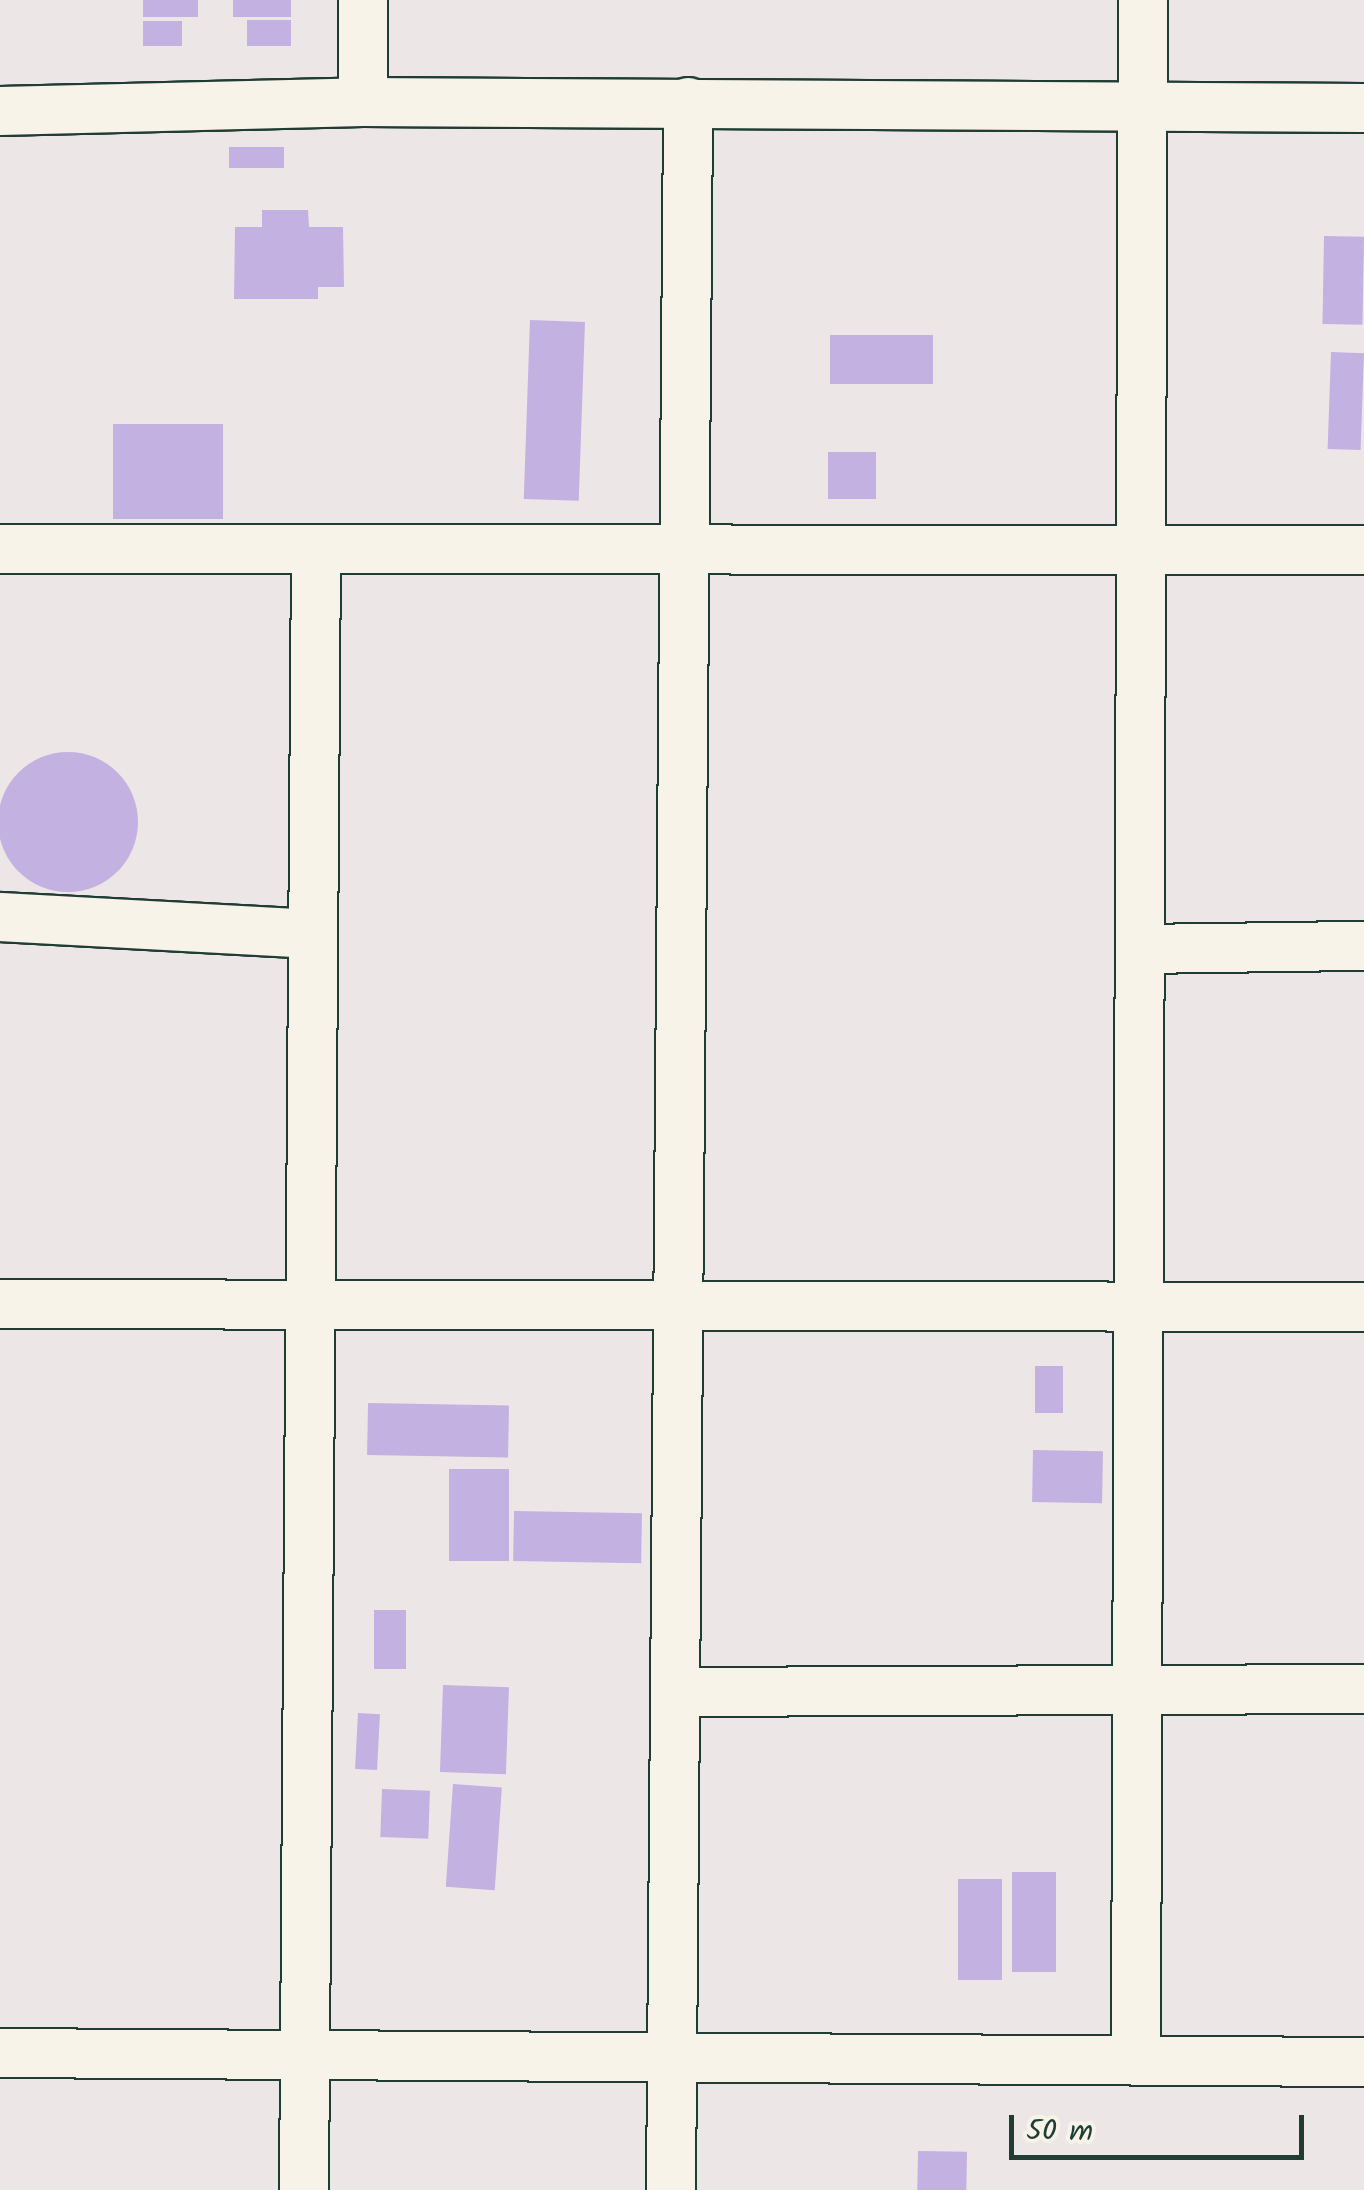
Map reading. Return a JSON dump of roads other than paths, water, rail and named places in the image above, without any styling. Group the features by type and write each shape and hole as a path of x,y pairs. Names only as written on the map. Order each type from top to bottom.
{"street":[{"path":"363,0 363,102"},
{"path":"1136,2060 1143,0"},
{"path":"0,110 363,102 1364,108"},
{"path":"671,2190 688,102"},
{"path":"0,549 1364,550"},
{"path":"304,2190 316,549"},
{"path":"0,917 313,934"},
{"path":"1140,949 1364,946"},
{"path":"0,1304 1364,1308"},
{"path":"675,1692 1364,1689"},
{"path":"0,2053 1364,2062"}]}
